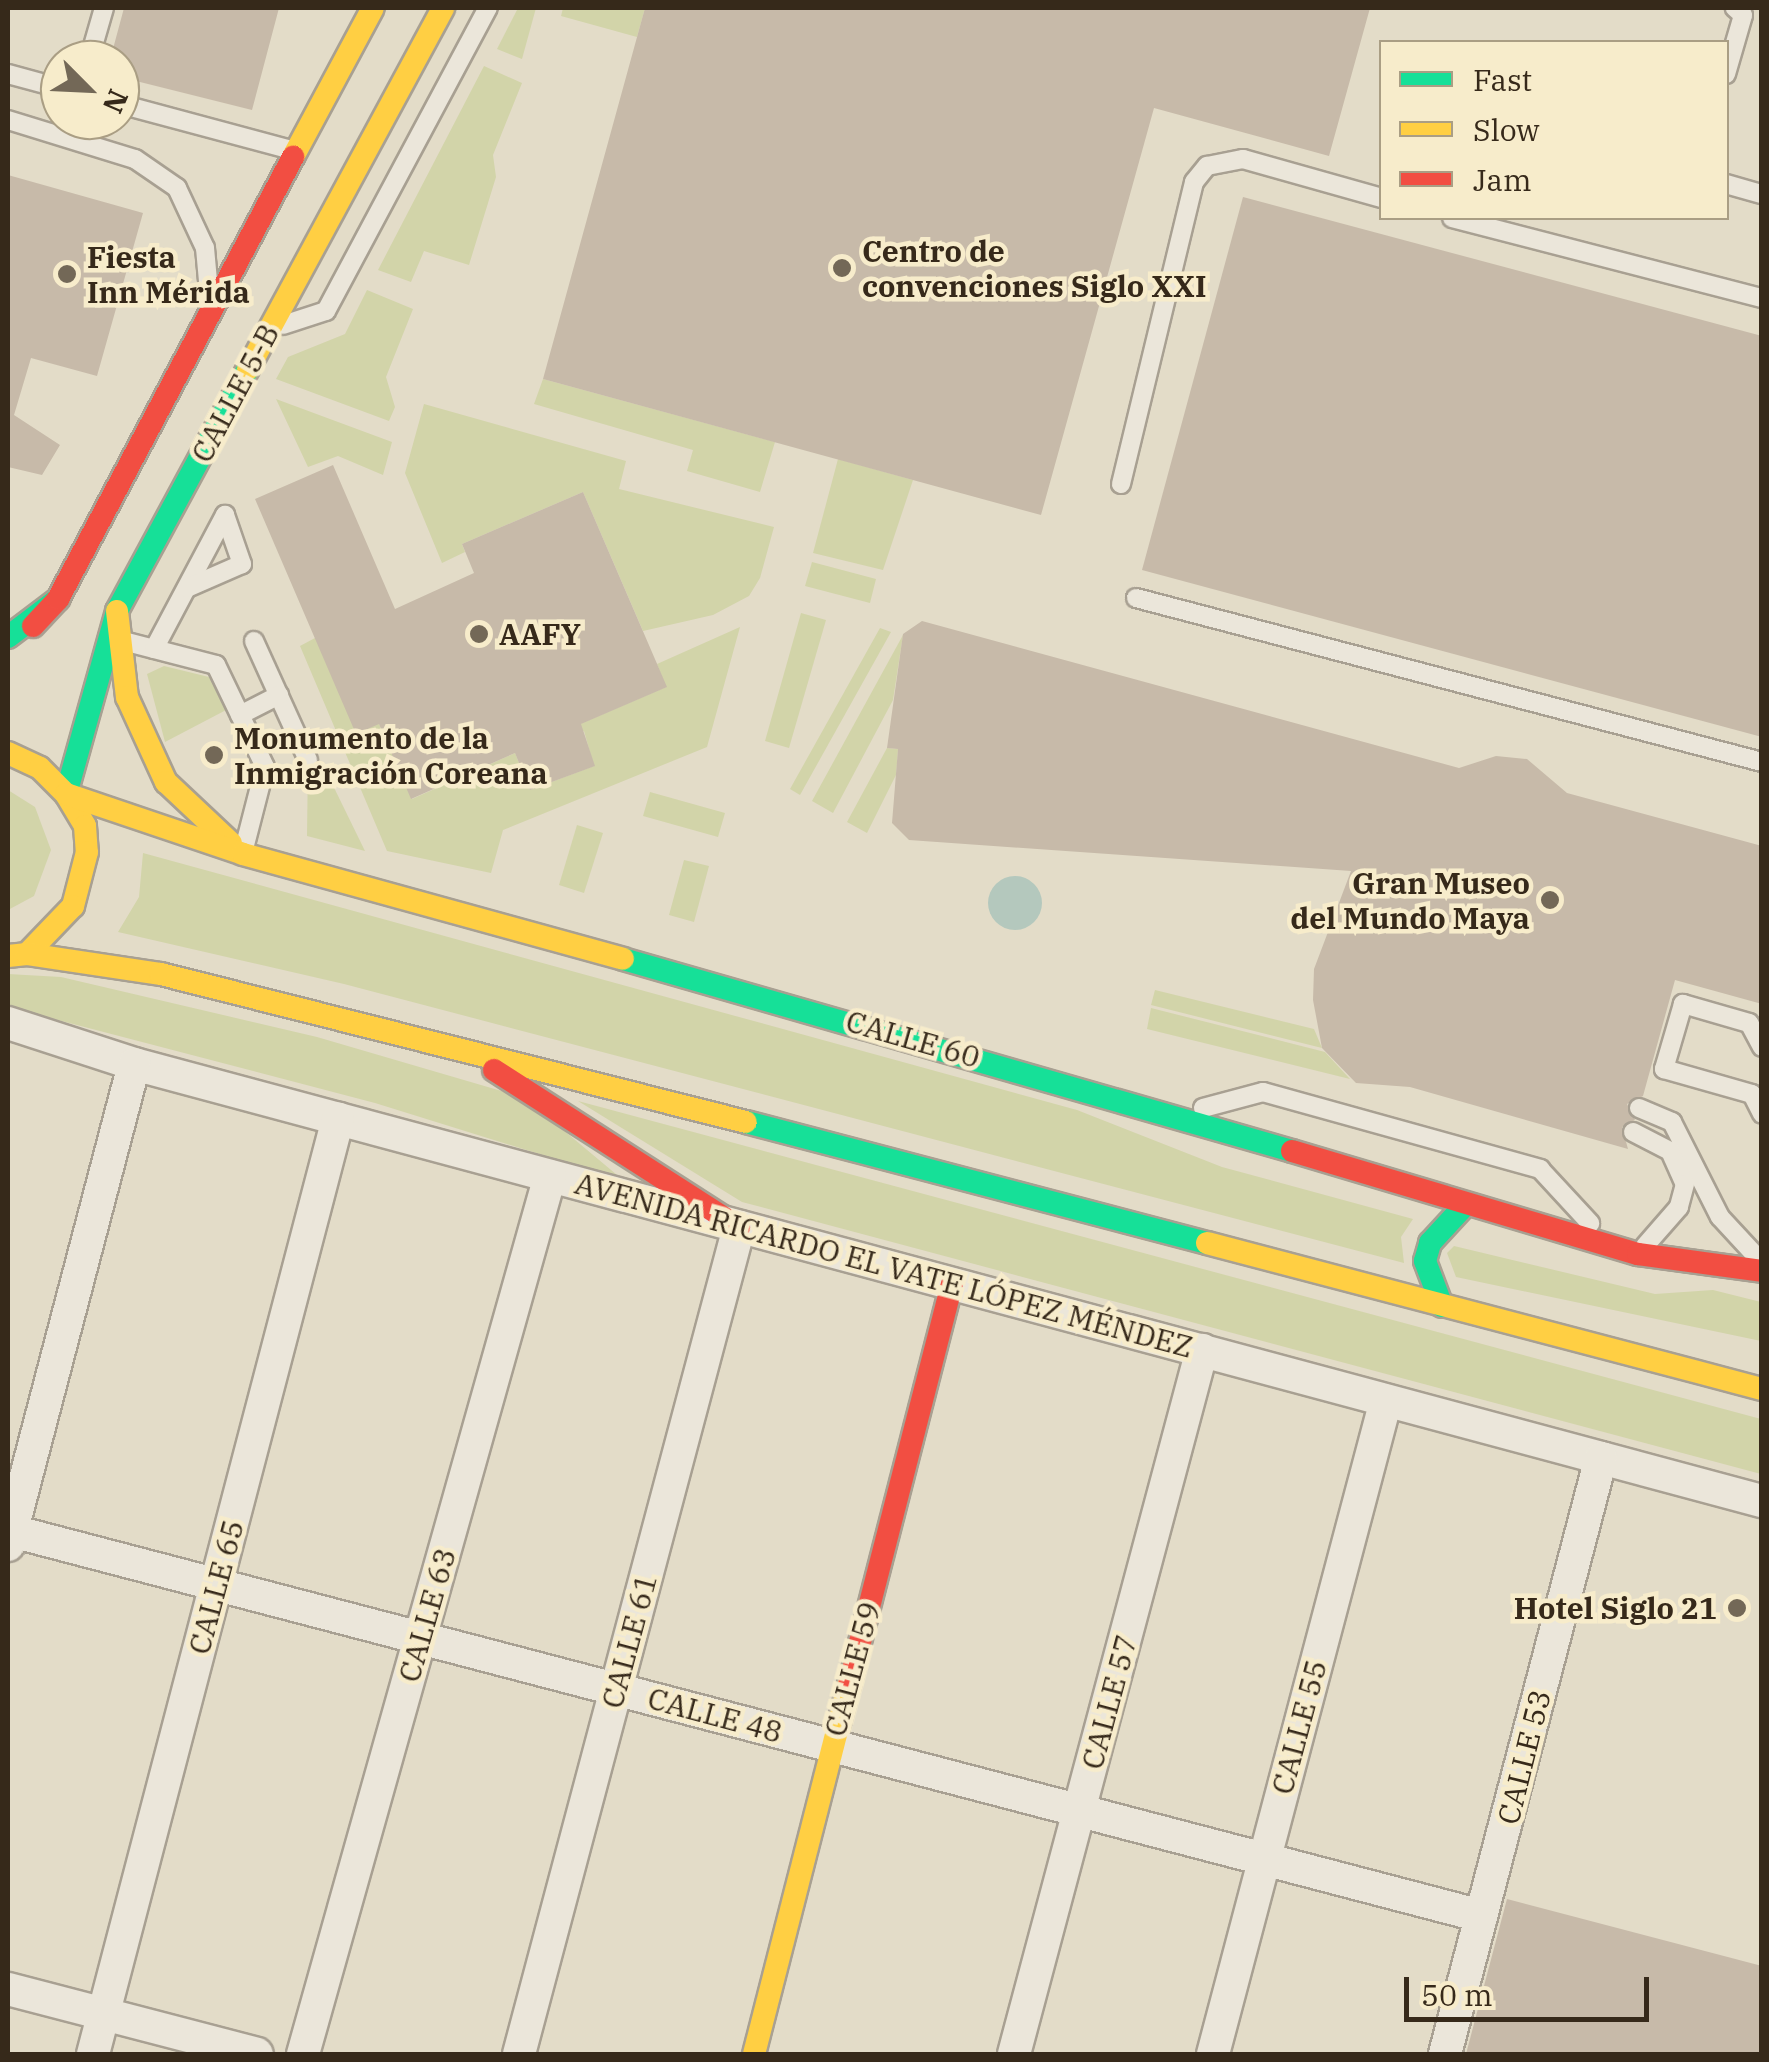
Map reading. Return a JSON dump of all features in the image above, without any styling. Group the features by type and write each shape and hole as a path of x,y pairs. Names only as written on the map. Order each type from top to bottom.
{"main road":[{"name":"CALLE 5-B","path":"8,653 58,599 373,8"},
{"name":"CALLE 5-B","path":"66,794 117,611 443,8"},
{"path":"8,637 58,599"},
{"path":"117,611 126,697 166,782 243,854"},
{"path":"8,753 40,768 66,794 85,826 83,880 73,906 17,955"},
{"name":"CALLE 60","path":"66,794 243,854 951,1049 1638,1254 1762,1271"},
{"path":"17,955 77,960 454,1045 1762,1389"},
{"path":"454,1045 739,1226"},
{"path":"1442,1306 1424,1261 1430,1242 1466,1204"},
{"name":"CALLE 59","path":"754,2054 852,1751 970,1295"},
{"path":"1710,1376 1762,1372"},
{"path":"780,2054 804,1960"}],"street":[{"name":"AVENIDA RICARDO EL VATE LÓPEZ MÉNDEZ","path":"8,1023 134,1064 739,1226 970,1295 1202,1350 1762,1501"},
{"path":"9,1535 134,1064"},
{"name":"CALLE 65","path":"93,2054 338,1119"},
{"name":"CALLE 63","path":"304,2054 550,1176"},
{"name":"CALLE 61","path":"519,2054 739,1226"},
{"name":"CALLE 57","path":"1014,2054 1202,1350"},
{"name":"CALLE 55","path":"1213,2054 1386,1400"},
{"name":"CALLE 53","path":"1445,2054 1601,1458"},
{"name":"CALLE 48","path":"9,1535 216,1584 1482,1916"},
{"path":"8,1989 258,2054"}],"lane":[{"path":"95,40 104,8"},
{"path":"268,330 326,311 488,8"},
{"path":"1729,64 1743,15 1735,8"},
{"path":"8,74 40,83"},
{"path":"140,109 296,152"},
{"path":"8,120 40,124"},
{"path":"96,140 136,159 176,188 205,248 211,312"},
{"path":"1120,484 1194,182 1207,166 1243,159 1379,197"},
{"path":"1729,185 1762,194"},
{"path":"1460,220 1762,298"},
{"path":"154,649 187,588"},
{"path":"1136,598 1762,762"},
{"path":"120,640 216,665 265,767 243,854"},
{"path":"254,641 308,760"},
{"path":"240,715 279,695"},
{"path":"1762,1047 1749,1023 1683,1004 1664,1069 1752,1094 1762,1114"},
{"path":"1170,1117 1263,1092 1540,1169 1611,1246"},
{"path":"1639,1108 1672,1122 1720,1217 1762,1262"},
{"path":"1633,1132 1670,1151 1684,1184 1679,1207 1638,1254"}],"green space":[{"path":"518,8 536,8 522,59 497,49"},
{"path":"563,8 645,8 637,37 561,16"},
{"path":"484,66 522,83 493,155 496,177 469,265 424,251 411,282 378,270"},
{"path":"367,290 413,309 386,377 395,407 389,421 276,379 288,357 345,334"},
{"path":"543,379 775,442 760,492 687,471 693,450 534,404"},
{"path":"276,399 392,442 383,475 338,456 308,467"},
{"path":"424,404 626,461 619,489 774,527 760,578 749,596 713,615 643,631 583,492 462,544 465,552 442,563 405,473"},
{"path":"838,459 913,480 883,570 813,553"},
{"path":"812,562 876,579 870,603 805,586"},
{"path":"801,613 826,620 789,748 765,741"},
{"path":"740,627 707,747 503,830 491,873 387,851 300,646 315,638 379,724 412,799 515,753 530,790 594,766 584,731 562,739 559,733 666,687 657,664"},
{"path":"880,628 891,632 800,795 790,789"},
{"path":"903,635 893,700 833,813 812,801"},
{"path":"164,666 209,677 228,709 165,742 147,674"},
{"path":"887,748 898,749 896,775 867,833 847,822"},
{"path":"308,760 321,761 365,851 307,836"},
{"path":"8,790 35,807 51,850 34,896 8,910"},
{"path":"650,792 725,813 718,837 643,816"},
{"path":"577,825 603,833 584,893 559,885"},
{"path":"143,853 1077,1110 1222,1167 1413,1219 1401,1237 1404,1263 344,984 118,932 139,897"},
{"path":"684,860 709,866 694,922 669,915"},
{"path":"8,974 61,977 317,1037 525,1098 623,1180 375,1103 8,1007"},
{"path":"1155,990 1314,1029 1322,1048 1151,1005"},
{"path":"1151,1008 1325,1052 1350,1079 1147,1029"},
{"path":"578,1101 1761,1419 1761,1474 742,1202"},
{"path":"1454,1246 1655,1294 1713,1290 1761,1302 1761,1341 1456,1277 1447,1253"}],"shaded area":[{"path":"1015,876 1034,884 1042,903 1034,922 1015,930 996,922 988,903 996,884"}],"building":[{"path":"124,8 279,8 252,110 140,82 140,40 115,40"},
{"name":"Centro de convenciones Siglo XXI","path":"645,8 1370,8 1329,156 1154,108 1041,515 543,379"},
{"path":"8,175 143,213 97,376 31,358 14,415 60,445 42,475 8,467"},
{"path":"1243,197 1762,336 1762,737 1142,570"},
{"name":"AAFY","path":"333,465 395,609 474,573 462,544 583,492 667,687 581,724 595,766 530,790 515,753 411,799 379,724 356,734 255,499"},
{"name":"Gran Museo del Mundo Maya","path":"922,621 1459,768 1496,756 1527,759 1567,793 1762,846 1762,1004 1675,980 1643,1096 1627,1104 1635,1120 1622,1127 1628,1149 1410,1087 1356,1083 1322,1048 1313,1000 1314,969 1351,871 909,840 892,823 898,749 887,748 903,634"},
{"path":"1507,1899 1762,1966 1762,2054 1466,2054"}],"traffic: fast":[{"path":"66,794 117,611 248,369"},
{"path":"8,637 58,599"},
{"path":"623,959 1292,1151"},
{"path":"746,1122 1207,1243"},
{"path":"1442,1306 1425,1261 1430,1243 1466,1204"}],"traffic: slow":[{"path":"293,157 373,8"},
{"path":"248,369 443,8"},
{"path":"117,611 127,697 166,782 231,843"},
{"path":"8,753 40,768 66,794 85,826 87,852 73,906 27,954 8,956"},
{"path":"66,794 243,854 623,959"},
{"path":"27,954 161,974 746,1122"},
{"path":"1207,1243 1762,1389"},
{"path":"754,2054 849,1685"}],"traffic: jam":[{"path":"33,626 58,599 293,157"},
{"path":"494,1070 739,1227"},
{"path":"1292,1151 1638,1254 1762,1271"},
{"path":"849,1685 952,1284"}],"place":[{"name":"Centro de convenciones Siglo XXI","path":"842,268"},
{"name":"Fiesta Inn Mérida","path":"67,274"},
{"name":"AAFY","path":"479,634"},
{"name":"Monumento de la Inmigración Coreana","path":"214,755"},
{"name":"Gran Museo del Mundo Maya","path":"1550,900"},
{"name":"Hotel Siglo 21","path":"1737,1608"}]}
